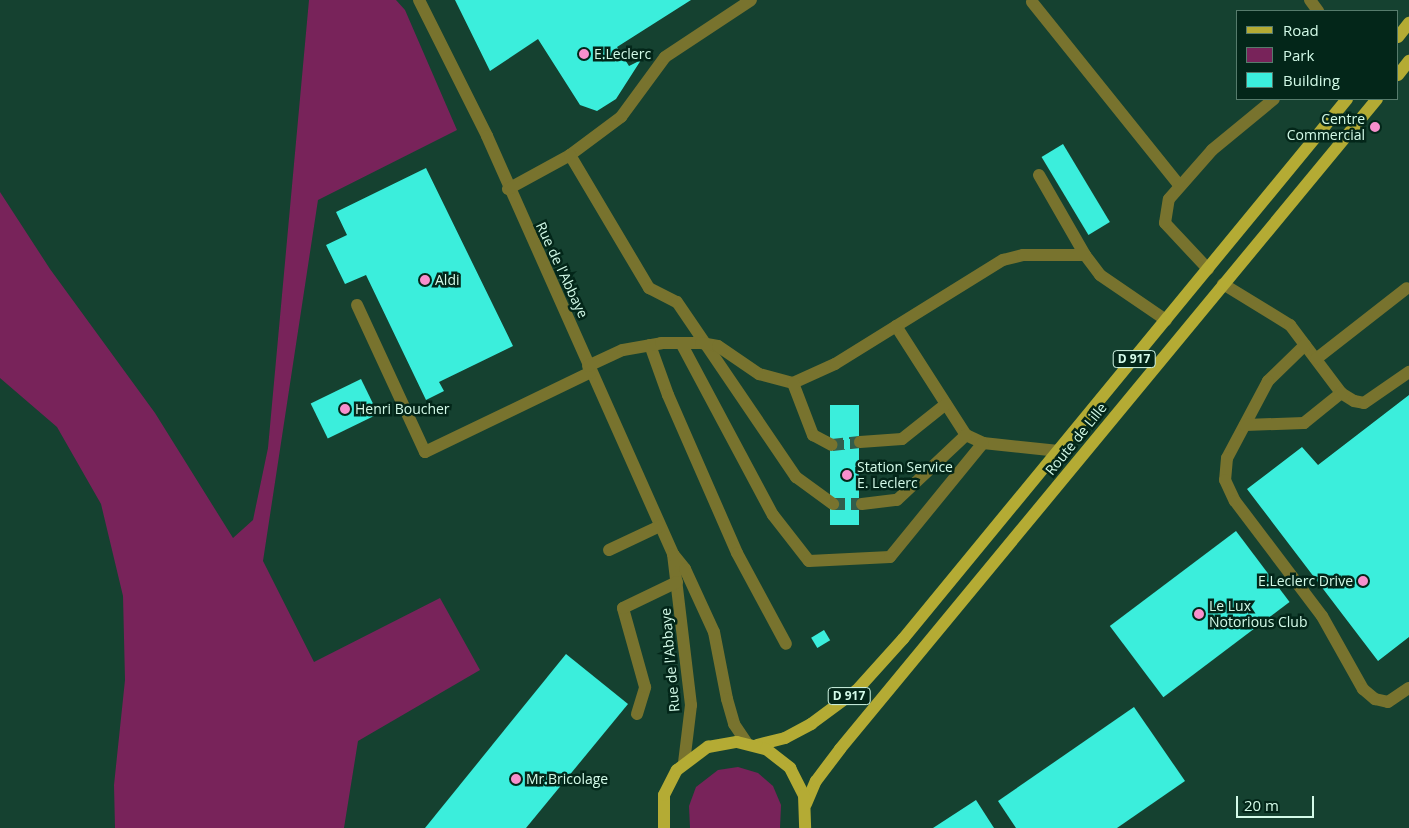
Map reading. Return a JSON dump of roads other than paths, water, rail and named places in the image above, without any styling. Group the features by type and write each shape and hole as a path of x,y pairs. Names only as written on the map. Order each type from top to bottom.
{"main road":[{"path":"1399,36 1409,23"},
{"path":"1399,74 1409,62"},
{"name":"Route de Lille","path":"684,763 708,747 752,744 785,738 803,729 857,690 1059,451 1346,100"},
{"name":"Route de Lille","path":"806,804 816,781 840,749 1376,100"},
{"path":"752,744 790,768 806,804 805,828"},
{"path":"664,828 664,796 684,763"}],"street":[{"name":"Rue de l'Abbaye","path":"419,0 487,136 508,189 673,554 686,569 711,624 734,724 752,744"},
{"path":"508,189 570,155 621,117 664,57 751,0"},
{"path":"1032,2 1180,186"},
{"path":"1208,269 1165,223 1169,199 1212,150 1273,100"},
{"path":"570,155 650,288 677,302 701,343 796,477 833,504"},
{"path":"1039,174 1085,255 1100,274 1166,320"},
{"path":"357,305 426,452 624,350 650,345 681,343 701,343 718,346 759,374 793,383 835,364 1003,260 1023,255 1085,255"},
{"path":"1223,284 1290,325 1341,393 1364,403 1409,372"},
{"path":"1316,359 1406,294"},
{"path":"896,326 966,435 983,443 1059,451"},
{"path":"681,343 773,515 809,561 890,557 983,443"},
{"path":"650,345 668,395 737,553 786,644"},
{"path":"1305,345 1268,381 1226,458 1226,480 1235,501 1322,616 1363,688 1375,699 1388,702 1409,688"},
{"path":"793,383 813,434 832,445"},
{"path":"1245,425 1304,423 1341,393"},
{"path":"860,442 902,439 946,404"},
{"path":"862,504 897,500 966,435"},
{"path":"609,550 660,526"},
{"name":"Rue de l'Abbaye","path":"673,554 691,705 684,763"},
{"path":"637,714 645,687 623,608 677,582"}],"tunnel":[{"path":"832,445 860,442"},
{"path":"833,504 862,504"}],"place":[{"name":"E.Leclerc","path":"584,54"},
{"name":"Centre Commercial","path":"1375,127"},
{"name":"Aldi","path":"425,280"},
{"name":"Henri Boucher","path":"345,409"},
{"name":"Station Service E. Leclerc","path":"847,475"},
{"name":"E.Leclerc Drive","path":"1363,581"},
{"name":"Le Lux Notorious Club","path":"1199,614"},
{"name":"Mr.Bricolage","path":"516,779"}]}
